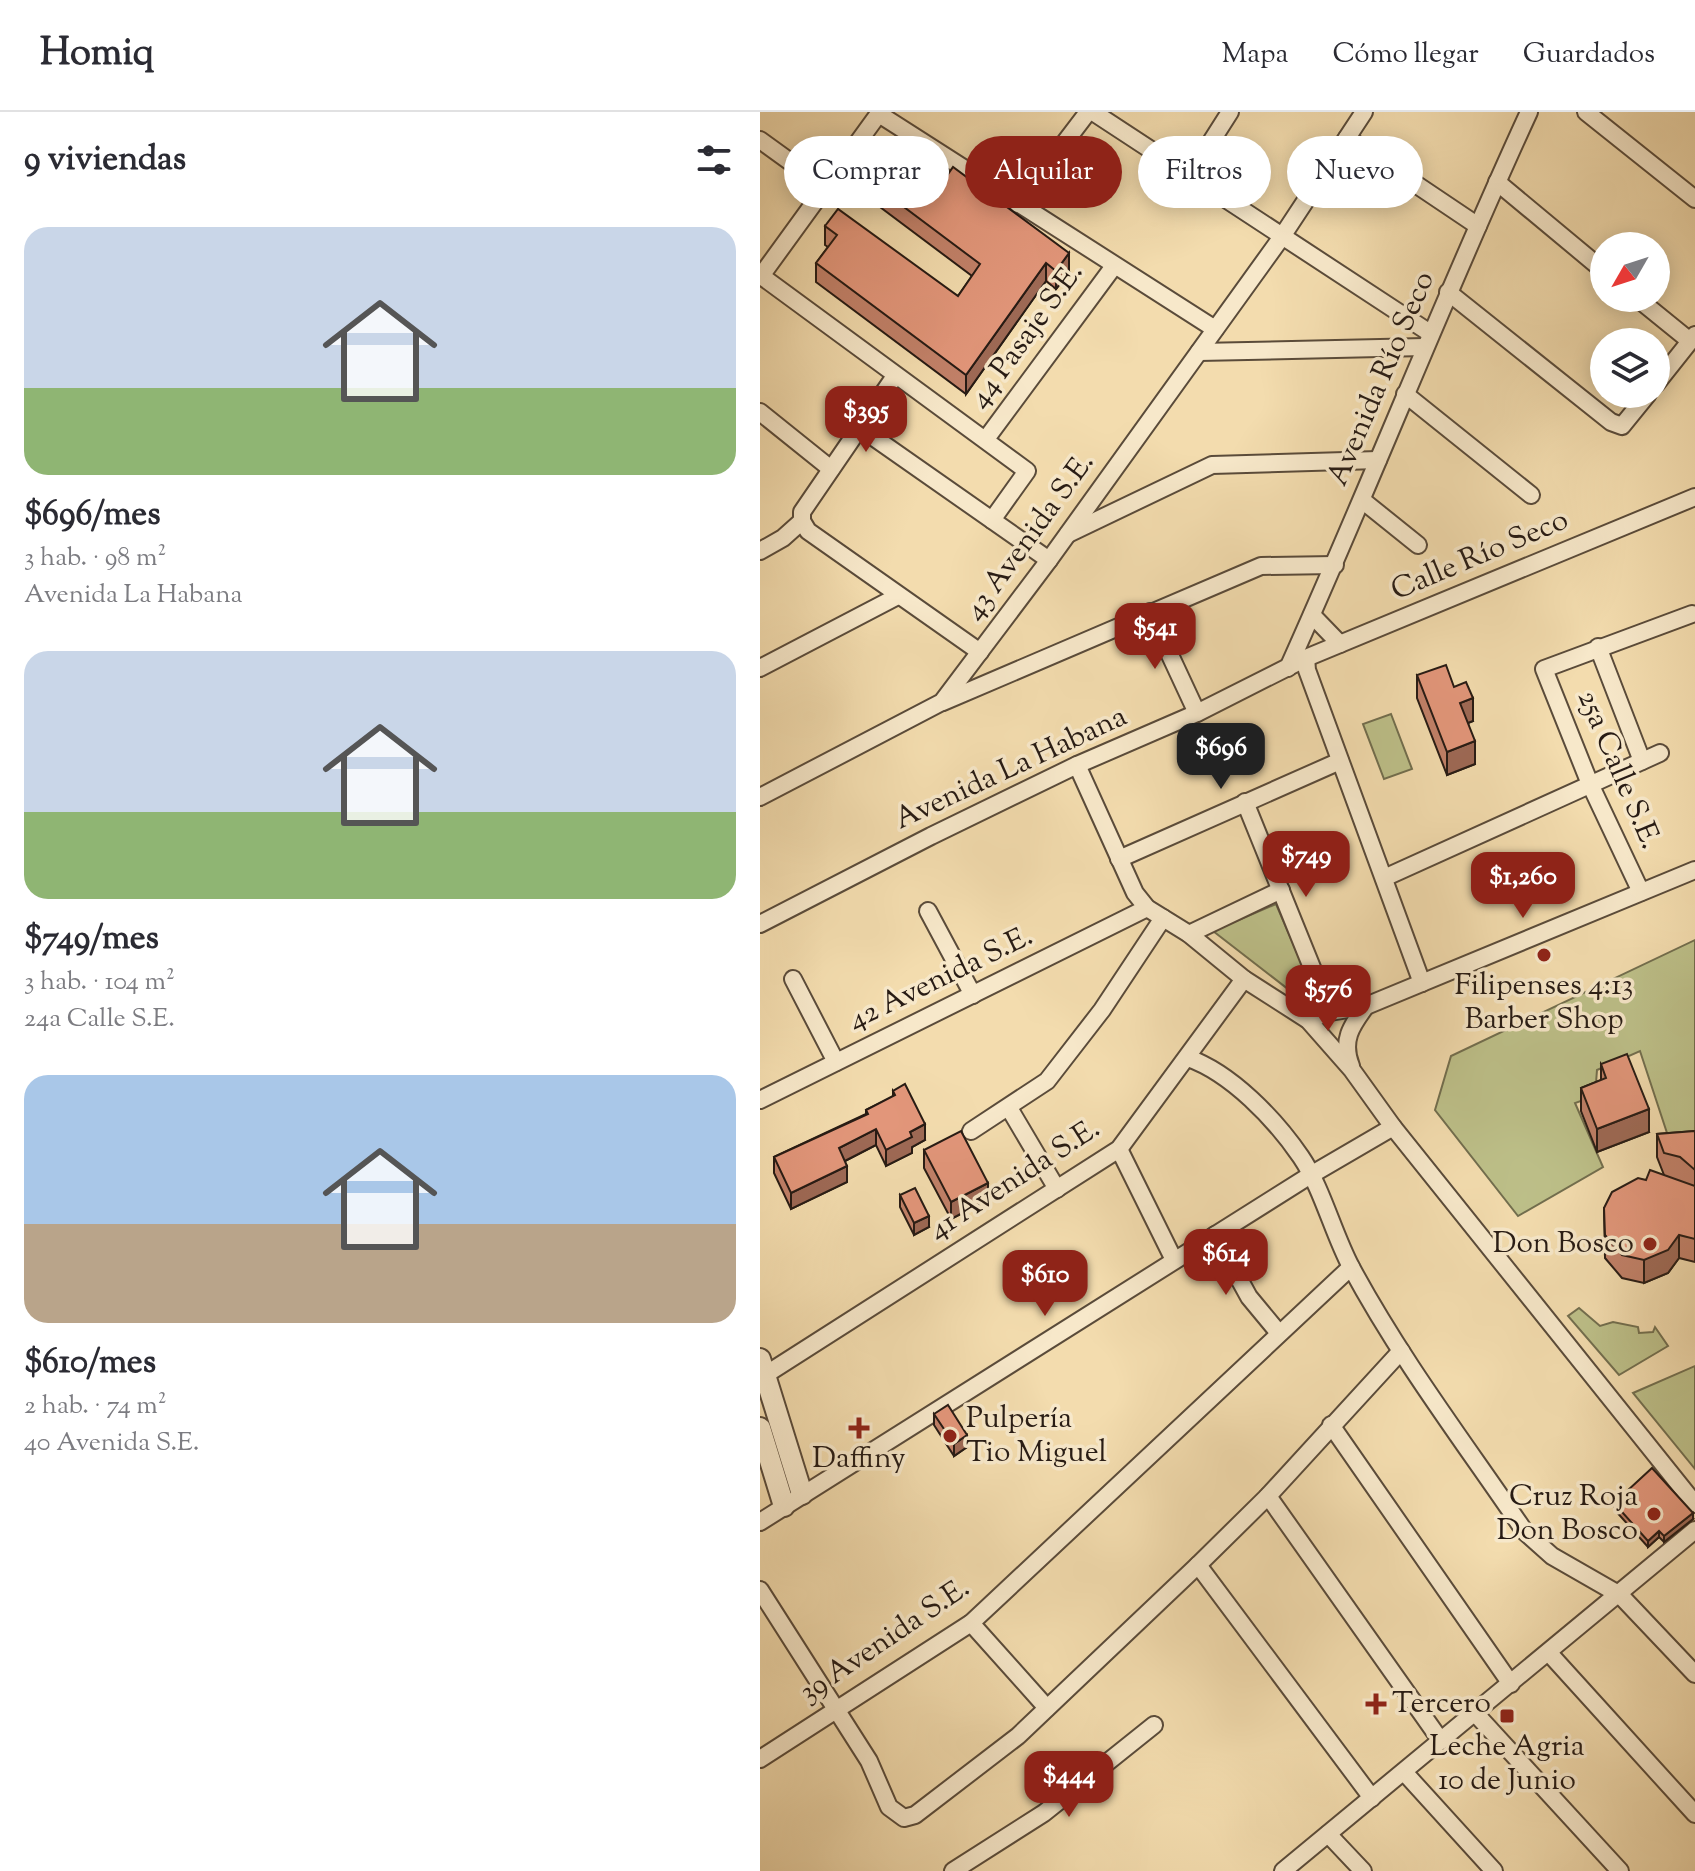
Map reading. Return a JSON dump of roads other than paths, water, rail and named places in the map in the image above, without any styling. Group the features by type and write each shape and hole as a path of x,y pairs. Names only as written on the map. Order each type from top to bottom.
{"street":[{"path":"1072,136 1091,112 1138,144"},
{"path":"1215,136 1230,112"},
{"name":"43 Avenida S.E.","path":"1348,136 1364,112"},
{"path":"1586,112 1695,199"},
{"path":"862,136 879,113 965,169"},
{"name":"Avenida Río Seco","path":"1288,669 1335,565 1523,114"},
{"path":"760,140 784,157"},
{"path":"1497,182 1590,259"},
{"path":"1423,189 1478,226"},
{"path":"810,208 761,276 1027,471 992,520"},
{"path":"1024,208 1215,329"},
{"path":"1234,208 1427,340"},
{"name":"43 Avenida S.E.","path":"760,797 942,702 1049,560 1301,208"},
{"name":"44 Pasaje S.E.","path":"986,439 1114,266"},
{"path":"1448,292 1590,405"},
{"path":"1657,312 1694,337 1670,367"},
{"path":"1199,352 1427,340"},
{"path":"895,376 802,512 802,521 808,531 896,597 980,652"},
{"path":"1405,394 1531,495"},
{"path":"1593,408 1611,422 1622,426 1637,408"},
{"path":"760,412 831,469"},
{"path":"859,427 1049,560"},
{"path":"1067,534 1212,465 1312,459 1378,460"},
{"name":"Calle Río Seco","path":"1288,669 1306,658 1695,497"},
{"path":"1362,500 1418,545"},
{"path":"760,551 783,538 802,521"},
{"path":"942,702 1261,566 1335,565"},
{"path":"760,668 896,597"},
{"path":"1150,612 1197,713"},
{"path":"1312,615 1340,644"},
{"path":"1642,761 1598,647 1694,616"},
{"name":"25a Calle S.E.","path":"1598,647 1544,669 1590,784 1641,892"},
{"path":"1306,658 1340,761 1422,983"},
{"name":"Avenida La Habana","path":"760,924 1077,765 1288,669"},
{"path":"1384,878 1660,753"},
{"path":"1119,859 1340,761"},
{"path":"1077,765 1119,859 1147,908 1189,934 1244,979 1308,1020 1352,1070 1393,1127 1695,1504"},
{"path":"1245,802 1330,1012"},
{"path":"1308,1020 1330,1012 1366,1006 1695,870"},
{"path":"1189,934 1281,890"},
{"name":"42 Avenida S.E.","path":"760,1100 1147,908"},
{"path":"928,911 973,995"},
{"path":"971,1131 1047,1081 1102,1010 1163,918"},
{"path":"793,979 836,1062"},
{"name":"41 Avenida S.E.","path":"762,1367 1119,1149 1244,979"},
{"path":"1352,1070 1346,1041 1351,1026 1366,1006"},
{"path":"1188,1058 1208,1065 1265,1114 1302,1159 1351,1267 1401,1351 1525,1532 1552,1556 1620,1595 1695,1674"},
{"path":"1009,1108 1057,1189"},
{"path":"760,1522 1174,1260 1393,1127"},
{"path":"1119,1149 1174,1260"},
{"path":"1215,1235 1249,1297 1278,1332"},
{"name":"39 Avenida S.E.","path":"760,1759 971,1623 1278,1332 1351,1267"},
{"path":"760,1590 869,1761 889,1807 904,1818 924,1811 1018,1736 1198,1565 1268,1496 1401,1351"},
{"path":"762,1367 802,1494"},
{"path":"1331,1425 1511,1684"},
{"path":"760,1428 784,1506"},
{"path":"1268,1496 1441,1741"},
{"path":"1283,1871 1695,1530"},
{"path":"1198,1565 1372,1798"},
{"path":"971,1623 1047,1708"},
{"path":"1549,1653 1695,1814"},
{"path":"1475,1713 1620,1871"},
{"path":"953,1871 1044,1813 1154,1725"},
{"path":"1404,1772 1494,1871"},
{"path":"1328,1834 1363,1871"}],"place":[{"name":"Filipenses 4:13 Barber Shop","path":"1544,955"},
{"name":"Don Bosco","path":"1650,1244"},
{"name":"Daffiny","path":"859,1428"},
{"name":"Pulpería Tio Miguel","path":"950,1436"},
{"name":"Cruz Roja Don Bosco","path":"1654,1514"},
{"name":"Tercero","path":"1376,1704"},
{"name":"Leche Agria 10 de Junio","path":"1507,1716"}]}
